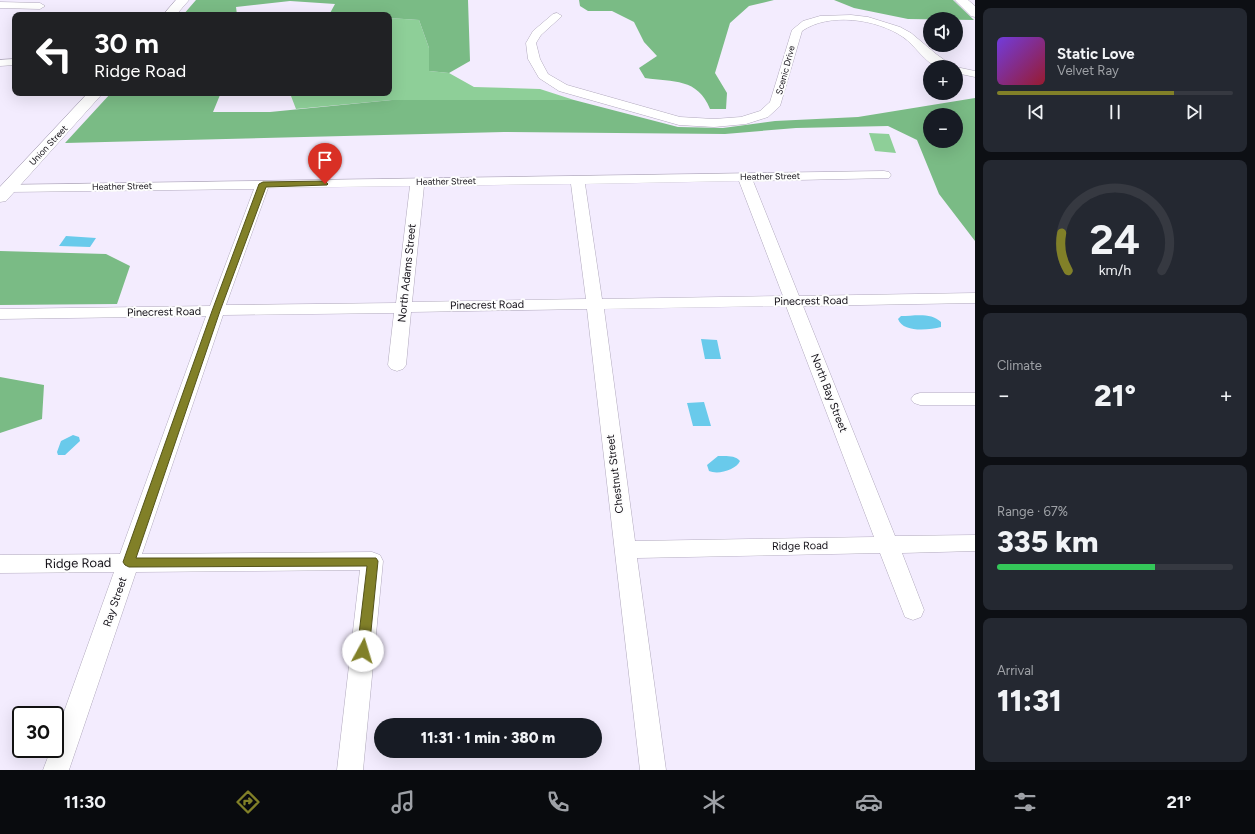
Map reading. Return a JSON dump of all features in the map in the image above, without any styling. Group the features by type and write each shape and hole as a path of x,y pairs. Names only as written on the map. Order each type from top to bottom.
{"street":[{"path":"172,12 183,0"},
{"path":"961,0 975,13"},
{"path":"0,6 40,6"},
{"name":"Scenic Drive","path":"557,16 537,33 531,43 534,59 543,76 563,88 679,120 714,123 742,121 764,114 776,103 797,30 806,23 821,19 853,19 891,27 908,35 937,60"},
{"path":"0,63 12,62"},
{"path":"963,71 975,74"},
{"name":"Union Street","path":"4,192 93,96"},
{"name":"Heather Street","path":"4,192 263,184 884,175"},
{"name":"North Bay Street","path":"744,176 889,545 913,610"},
{"name":"Chestnut Street","path":"577,179 595,304 624,550 653,770"},
{"name":"North Adams Street","path":"397,365 417,182"},
{"name":"Ray Street","path":"56,770 216,311 263,184"},
{"name":"Pinecrest Road","path":"0,314 975,298"},
{"path":"920,399 975,399"},
{"name":"Ridge Road","path":"624,550 975,543"},
{"name":"Ridge Road","path":"0,564 372,561 350,770"}],"green space":[{"path":"196,0 468,0 470,61 449,73 429,71 429,48 419,20 392,18 392,12 331,12 335,4 290,1 236,7 237,12 186,12"},
{"path":"579,0 774,0 749,6 730,23 715,73 727,93 726,109 710,109 705,99 699,92 684,83 645,78 639,68 657,56 644,42 634,22 612,11 588,11 580,6"},
{"path":"834,0 953,0 974,20 963,20 963,12 923,12 923,19 908,19 854,8"},
{"path":"392,18 419,20 429,48 429,71 449,73 474,87 540,89 574,100 392,100 296,109 291,96 392,96"},
{"path":"108,96 220,96 213,112 270,112 392,100 574,100 678,127 723,128 775,121 858,117 975,98 975,241 939,194 917,140 888,126 796,128 725,134 504,132 65,143"},
{"path":"869,133 889,134 896,153 875,151"},
{"path":"0,251 106,254 130,266 117,304 0,305"},
{"path":"0,377 44,385 42,419 0,433"}],"water":[{"path":"66,236 96,238 90,247 59,246"},
{"path":"922,315 932,317 941,322 941,327 917,329 905,327 898,319 901,316"},
{"path":"701,339 717,340 721,359 705,359"},
{"path":"704,402 711,426 693,426 687,403"},
{"path":"73,435 79,437 80,441 65,455 58,455 57,452 61,441"},
{"path":"718,456 733,457 740,461 735,467 726,471 709,471 707,465"}],"route":[{"path":"325,184 263,184 216,311 129,562 372,561 363,651"}]}
